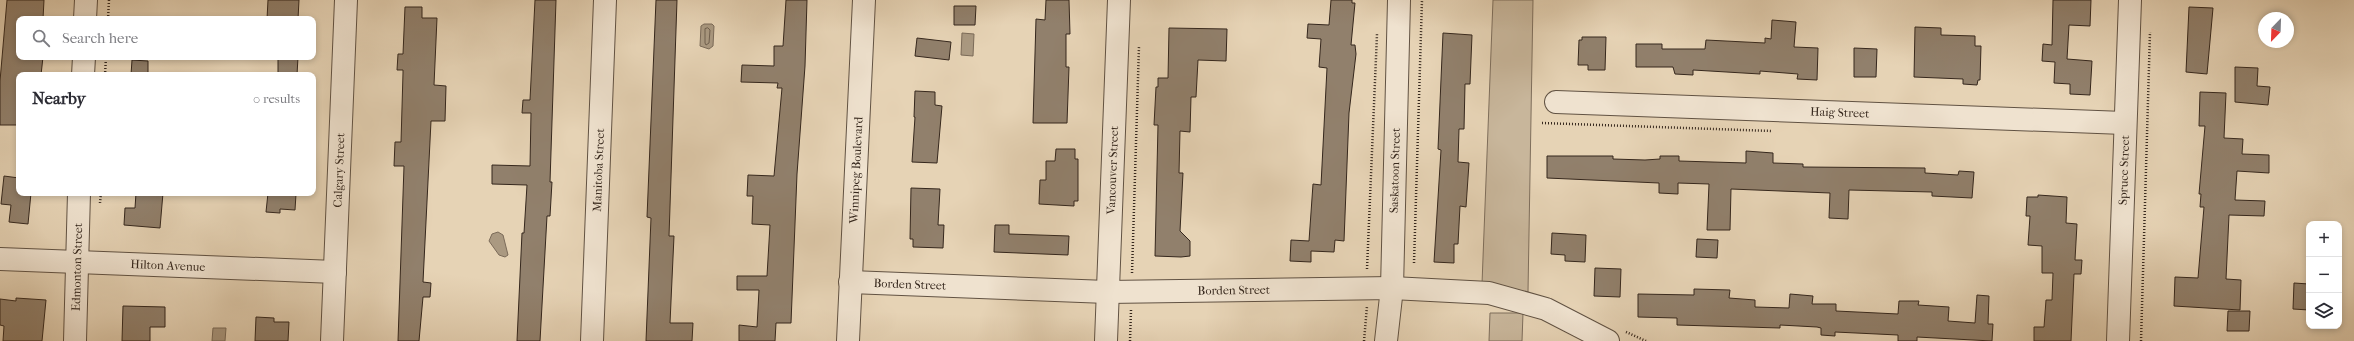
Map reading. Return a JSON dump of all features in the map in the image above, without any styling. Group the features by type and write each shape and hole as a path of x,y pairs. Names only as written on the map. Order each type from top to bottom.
{"street":[{"path":"85,16 86,0"},
{"name":"Calgary Street","path":"332,341 346,0"},
{"name":"Manitoba Street","path":"592,341 605,0"},
{"name":"Winnipeg Boulevard","path":"848,341 864,0"},
{"name":"Vancouver Street","path":"1106,341 1119,0"},
{"name":"Saskatoon Street","path":"1386,341 1392,288 1399,0"},
{"name":"Spruce Street","path":"2118,341 2124,123 2130,0"},
{"path":"83,72 84,60"},
{"name":"Haig Street","path":"1556,102 2124,123"},
{"name":"Edmonton Street","path":"74,341 80,196"},
{"name":"Hilton Avenue","path":"0,259 335,272"},
{"name":"Borden Street","path":"850,282 1107,292 1392,288 1488,293 1546,309 1615,336"}],"path":[{"path":"108,16 109,0"},
{"path":"1414,267 1422,0"},
{"path":"2141,341 2151,24"},
{"path":"1367,276 1377,32"},
{"path":"1132,278 1139,40"},
{"path":"106,60 106,72"},
{"path":"1542,123 1780,132"},
{"path":"1364,341 1367,304"},
{"path":"1130,341 1131,308"},
{"path":"1615,336 1646,341"}],"shaded area":[{"path":"1493,0 1533,0 1528,292 1482,284"},
{"path":"1490,313 1523,313 1522,341 1489,341"}],"water":[{"path":"704,24 712,24 714,26 713,46 709,49 700,46 701,26"},
{"path":"962,33 974,34 973,56 961,55"},
{"path":"498,232 503,235 508,255 505,257 499,255 489,241 492,234"},
{"path":"213,328 226,328 225,341 212,341"}],"building":[{"path":"7,0 44,0 43,16 16,16 16,60 43,60 41,72 16,72 16,125 0,125 0,81"},
{"path":"268,0 299,0 298,16 267,16"},
{"path":"535,0 556,0 550,182 552,182 550,216 547,216 540,341 517,341 522,233 524,233 527,185 492,184 492,165 530,166 531,113 522,113 523,100 530,100"},
{"path":"656,0 677,0 669,236 674,236 670,323 693,323 692,341 646,341 651,218 647,217"},
{"path":"786,0 807,0 805,66 797,174 791,323 776,323 775,341 739,341 739,325 757,327 759,290 737,290 737,276 767,276 770,225 752,224 753,196 747,196 748,175 774,176 782,88 777,88 778,83 741,82 742,65 774,66 774,46 783,46"},
{"path":"1046,0 1069,0 1070,34 1066,34 1066,67 1069,67 1067,123 1033,123 1036,19 1045,20"},
{"path":"1331,0 1352,0 1352,3 1355,3 1351,45 1355,45 1356,54 1349,113 1344,241 1335,240 1334,252 1311,251 1311,262 1290,261 1291,240 1309,241 1313,184 1321,185 1327,68 1319,67 1321,39 1307,38 1308,24 1329,25"},
{"path":"2053,0 2091,0 2090,26 2069,25 2067,59 2092,61 2090,95 2070,94 2070,84 2054,83 2055,62 2042,61 2043,44 2052,45"},
{"path":"954,6 976,6 975,25 954,25"},
{"path":"405,7 422,7 422,18 437,18 434,85 446,86 445,121 431,121 423,282 431,283 430,297 423,297 419,341 398,341 404,166 394,166 395,142 401,142 403,70 397,70 398,54 403,54"},
{"path":"2189,7 2213,8 2207,74 2186,72"},
{"path":"1772,20 1796,22 1794,47 1818,48 1817,80 1797,79 1798,74 1760,71 1760,74 1693,70 1693,75 1675,74 1673,67 1636,67 1636,44 1662,44 1662,49 1705,49 1706,40 1765,43 1765,38 1771,39"},
{"path":"1915,27 1941,28 1941,35 1975,36 1975,46 1981,46 1980,80 1978,80 1977,85 1963,84 1963,79 1914,77"},
{"path":"1169,28 1227,29 1226,61 1198,60 1196,97 1191,97 1190,132 1180,131 1179,173 1183,173 1180,231 1190,241 1190,256 1181,257 1155,256 1158,125 1154,125 1156,87 1158,87 1158,78 1168,78"},
{"path":"1443,33 1472,35 1470,84 1465,84 1464,129 1459,129 1458,162 1469,163 1466,207 1460,206 1458,244 1454,244 1454,263 1434,262 1441,150 1438,149"},
{"path":"1582,37 1606,37 1605,70 1588,70 1588,65 1578,65 1579,40 1582,40"},
{"path":"917,38 951,42 949,60 915,56"},
{"path":"1854,48 1877,49 1876,77 1854,77"},
{"path":"132,60 148,61 148,72 131,72"},
{"path":"278,60 298,60 297,72 278,72"},
{"path":"2235,67 2258,68 2257,86 2270,87 2268,105 2235,102"},
{"path":"915,91 935,92 935,105 942,106 937,163 912,162"},
{"path":"2200,92 2226,93 2224,138 2243,139 2242,154 2269,155 2269,173 2237,171 2235,200 2265,201 2264,216 2229,215 2226,279 2241,280 2240,310 2174,306 2175,277 2198,278 2204,207 2200,207 2201,194 2199,194 2205,126 2199,126"},
{"path":"1056,149 1075,149 1075,159 1078,159 1078,201 1074,201 1074,206 1039,204 1040,180 1046,180 1046,161 1055,161"},
{"path":"1746,151 1773,153 1773,163 1803,164 1803,167 1925,168 1925,173 1958,175 1959,171 1974,172 1972,198 1932,196 1932,192 1849,190 1848,219 1829,218 1830,193 1731,189 1730,230 1707,230 1709,184 1678,183 1678,194 1659,193 1659,183 1547,178 1547,156 1613,156 1613,159 1645,160 1660,159 1660,156 1679,156 1679,161 1746,163"},
{"path":"4,176 16,178 16,196 31,196 28,224 9,222 11,205 1,204"},
{"path":"911,188 940,189 938,225 944,225 943,248 913,247 913,239 910,239"},
{"path":"2038,195 2067,197 2066,223 2077,224 2075,260 2082,260 2081,274 2074,274 2071,341 2034,341 2034,327 2044,327 2046,300 2052,300 2053,273 2042,273 2042,246 2028,245 2030,216 2026,216 2027,197 2038,197"},
{"path":"136,196 163,196 160,228 124,225 125,208 135,208"},
{"path":"268,196 296,196 295,210 280,209 280,213 266,212"},
{"path":"995,225 1009,225 1009,234 1069,236 1068,255 994,252"},
{"path":"1552,233 1586,235 1585,262 1565,261 1565,255 1551,254"},
{"path":"1697,239 1718,240 1717,258 1696,257"},
{"path":"1595,268 1621,269 1620,297 1594,296"},
{"path":"2294,283 2306,284 2306,310 2293,309"},
{"path":"1694,289 1730,290 1729,298 1755,300 1755,307 1789,308 1790,294 1813,296 1812,304 1836,304 1836,311 1898,314 1899,301 1919,301 1918,305 1949,307 1948,321 1975,323 1977,295 1989,296 1988,324 1993,324 1992,341 1917,337 1917,341 1898,341 1898,335 1835,332 1835,336 1821,335 1821,328 1817,327 1780,325 1780,328 1677,325 1677,318 1638,317 1638,294 1694,295"},
{"path":"16,298 46,300 42,341 3,341 4,326 0,325 0,299 16,301"},
{"path":"123,306 165,307 165,327 150,327 150,341 122,341"},
{"path":"2228,311 2250,311 2249,331 2227,331"},
{"path":"256,317 274,318 274,322 289,322 288,341 255,341"}]}
